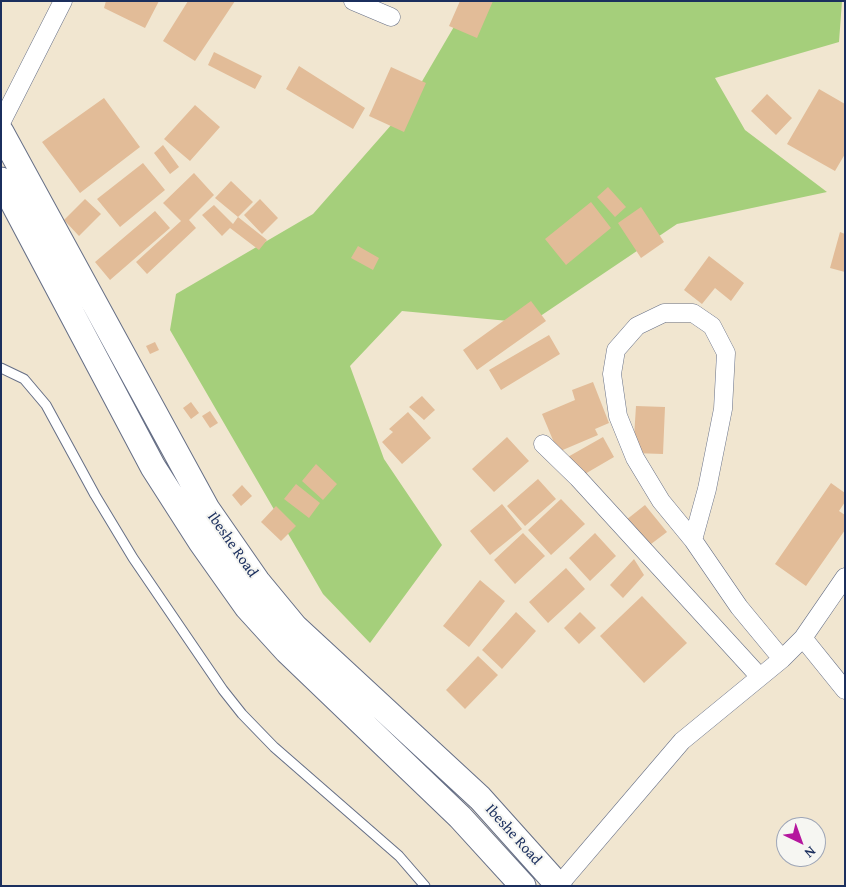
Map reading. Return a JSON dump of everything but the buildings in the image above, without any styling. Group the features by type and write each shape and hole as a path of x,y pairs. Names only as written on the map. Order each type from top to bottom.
{"main road":[{"name":"Ibeshe Road","path":"1,132 207,509 257,581 295,627 480,798 559,886"},
{"name":"Ibeshe Road","path":"1,180 153,467 201,542 247,607 287,651 460,818 523,886"}],"street":[{"path":"1,123 63,1"},
{"path":"353,1 391,17"},
{"path":"694,540 707,489 723,410 726,353 712,326 693,313 664,313 637,326 616,350 612,374 618,416 635,458 661,501 694,540 739,607 782,659"},
{"path":"543,444 578,478 759,676"},
{"path":"559,886 682,741 782,659 803,638 845,577"},
{"path":"803,638 845,690"}],"lane":[{"path":"1,368 24,379 46,405 90,488 133,558 223,690 242,714 274,747 399,856 425,886"}],"green space":[{"path":"469,1 842,1 839,42 715,78 745,130 827,192 677,224 530,323 402,311 350,366 384,459 442,545 370,643 323,594 170,330 176,294 313,214 407,107"}]}
